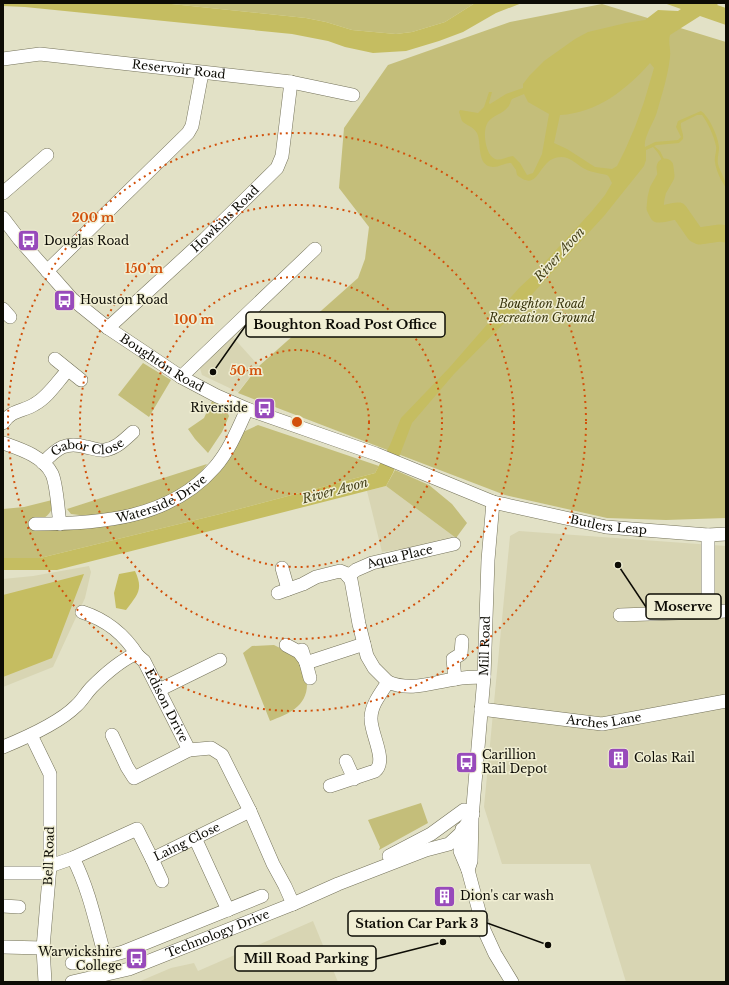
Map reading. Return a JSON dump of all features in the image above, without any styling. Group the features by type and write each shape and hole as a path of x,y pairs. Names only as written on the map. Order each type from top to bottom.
{"street":[{"name":"Reservoir Road","path":"3,59 40,54 292,82 353,95"},
{"path":"47,271 188,133 192,126 202,73"},
{"name":"Howkins Road","path":"108,328 206,239 277,168 282,156 292,82"},
{"path":"3,193 47,155"},
{"name":"Boughton Road","path":"3,218 19,239 72,298 108,328 181,377 217,396 247,409 376,454 493,502"},
{"path":"181,377 307,251"},
{"path":"55,359 81,380"},
{"path":"3,423 7,417 15,412 35,405 68,370"},
{"name":"Waterside Drive","path":"35,524 98,521 139,513 156,508 174,500 196,485 215,467 230,445 247,409"},
{"name":"Gabor Close","path":"43,463 57,449 63,446 77,444 103,450 116,446 133,432"},
{"path":"3,443 26,451 43,463 52,475 60,524"},
{"name":"Butlers Leap","path":"493,502 606,527 708,535 726,534"},
{"name":"Mill Road","path":"468,812 475,790 484,677 488,560 493,502"},
{"path":"708,535 708,612"},
{"name":"Aqua Place","path":"348,576 356,570 372,563 454,544"},
{"path":"282,568 283,591 331,572 340,571 348,576 351,580 367,656 374,668 388,682 398,686 413,687 455,679 484,677"},
{"path":"82,612 96,611 129,641 138,656"},
{"path":"620,615 726,611"},
{"name":"Mill Road","path":"455,679 452,659 461,654 462,642"},
{"path":"305,658 364,644"},
{"path":"286,645 299,652 305,658 310,678"},
{"name":"Edison Drive","path":"3,747 31,735 65,715 76,707 91,688 113,668 133,655 138,656 144,660 190,750 211,748 222,755 293,904"},
{"path":"159,690 220,660"},
{"path":"330,786 354,779 375,771 378,768 380,761 370,719 374,705 388,682"},
{"name":"Arches Lane","path":"481,709 602,724 726,701"},
{"name":"Bell Road","path":"31,735 50,774 49,869 43,948 45,982"},
{"path":"112,735 127,767 134,778 190,750"},
{"path":"346,761 354,779"},
{"name":"Laing Close","path":"49,869 137,829 152,859 250,811"},
{"path":"460,851 466,835 468,812"},
{"name":"Technology Drive","path":"338,884 468,812"},
{"path":"428,835 466,835"},
{"path":"466,835 449,844 460,851 468,870 484,930 495,954 512,982"},
{"path":"466,835 471,861 468,870"},
{"path":"195,838 228,910"},
{"name":"Technology Drive","path":"72,982 129,969 293,904 338,884 426,850 449,844"},
{"path":"73,858 80,871 87,890 105,957"},
{"path":"152,859 162,881"},
{"path":"3,873 49,869"},
{"path":"72,963 123,952 262,896"},
{"path":"3,906 19,906"},
{"path":"3,947 43,948"}],"shaded area":[{"path":"231,335 259,366 238,392 202,375 199,365"},
{"path":"386,486 456,538 423,546 382,552 367,491"},
{"path":"519,531 726,546 726,982 626,982 590,864 502,864 484,807 510,536"},
{"path":"89,566 91,572 85,598 53,667 3,687 3,579 33,576"},
{"path":"313,921 338,982 138,982 171,968 194,963 198,971"}],"green space":[{"path":"162,3 475,3 445,22 412,32 396,34 352,30 306,18"},
{"name":"Boughton Road Recreation Ground","path":"602,4 726,42 726,518 666,520 607,518 505,495 238,393 259,366 358,278 365,259 369,227 339,188 344,128 388,65 510,22"},
{"path":"143,363 171,380 149,417 118,395"},
{"path":"212,401 218,403 229,416 222,432 208,453 188,429 204,418"},
{"path":"258,425 379,466 375,473 220,514 40,558 3,558 3,509 24,507 52,500 51,510 44,518 145,515 168,509 189,497 243,432"},
{"path":"207,464 195,480 149,507 88,516 71,514 67,509"},
{"path":"395,470 429,485 452,504 467,523 456,538 386,486"},
{"path":"274,645 298,657 305,674 307,684 304,698 300,704 283,716 270,721 243,653 252,646"},
{"path":"421,803 428,823 379,850 380,847 368,820"}],"water":[{"path":"3,3 162,3 306,18 352,30 396,34 412,32 445,22 475,3 522,3 496,13 463,32 439,41 406,51 373,53 345,47 328,41 292,34 3,6"},
{"name":"River Avon","path":"664,3 719,3 717,5 726,8 726,25 700,16 670,35 670,57 666,78 657,112 647,135 645,147 655,142 678,140 681,137 676,127 678,121 701,111 710,122 719,144 718,164 726,188 719,175 716,165 716,148 712,134 702,115 697,115 681,123 683,139 679,143 654,146 660,151 665,161 667,176 655,201 656,208 659,213 679,210 695,231 700,234 716,232 726,233 726,236 724,234 702,236 694,233 678,212 659,215 654,207 653,201 664,178 664,165 653,147 646,150 646,160 644,166 604,216 524,303 454,374 412,423 393,473 386,486 57,570 3,570 3,558 40,558 220,514 375,473 390,445 401,418 449,368 519,288 533,275 592,211 605,195 612,183 607,175 583,168 570,159 563,157 555,158 549,161 534,179 529,181 524,180 517,175 516,170 511,163 495,167 488,166 484,163 480,153 477,133 474,129 462,121 459,112 460,110 478,113 484,107 489,92 492,92 490,104 506,94 523,88 523,84 530,75 544,61 575,39 588,32 645,20 658,10 678,11 681,9","holes":["650,63 654,68 644,102 635,127 617,166 612,169 595,167 567,149 554,143 560,115 586,110 598,105 621,91","524,94 528,102 549,114 542,154 533,173 527,175 520,163 513,156 499,160 492,157 487,148 485,136 488,122 506,109 512,99"]},
{"path":"135,571 139,583 136,596 126,610 116,608 114,593 119,574"},
{"path":"84,574 52,658 3,677 3,595"}],"waterway":[{"path":"665,167 666,176 658,190 656,198 655,208 658,214 679,211 695,234 699,236 720,233 726,234"}],"place":[{"name":"Douglas Road","path":"28,241"},
{"name":"Houston Road","path":"65,300"},
{"name":"Boughton Road Post Office","path":"213,372"},
{"name":"Riverside","path":"264,408"},
{"name":"Moserve","path":"618,565"},
{"name":"Colas Rail","path":"618,758"},
{"name":"Carillion Rail Depot","path":"466,762"},
{"name":"Dion's car wash","path":"444,896"},
{"name":"Mill Road Parking","path":"443,942"},
{"name":"Station Car Park 3","path":"548,945"},
{"name":"Warwickshire College","path":"137,959"}]}
